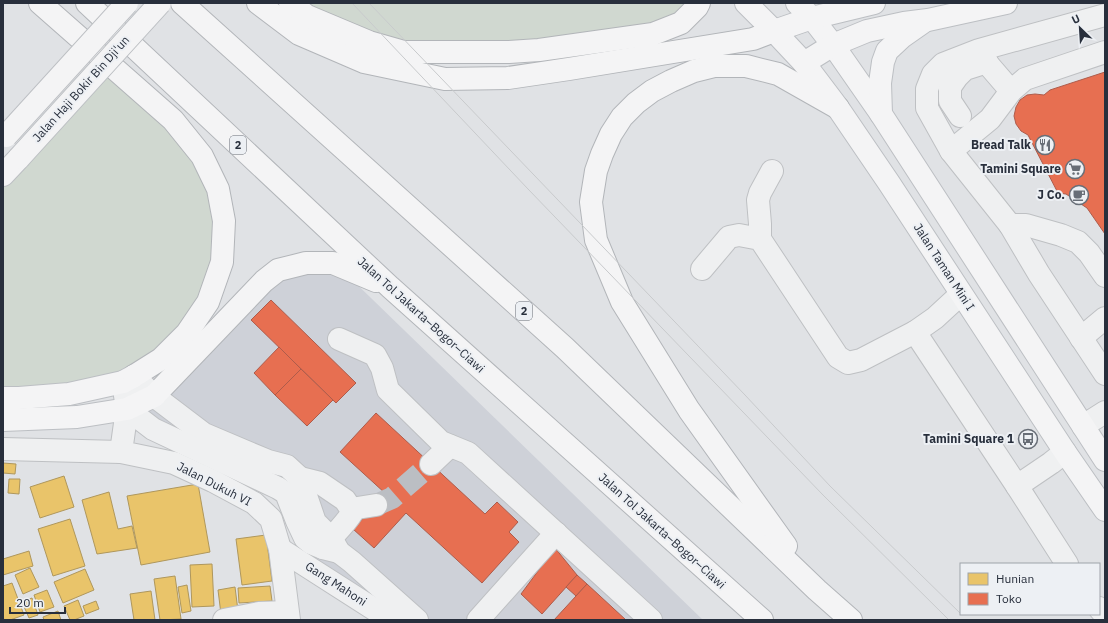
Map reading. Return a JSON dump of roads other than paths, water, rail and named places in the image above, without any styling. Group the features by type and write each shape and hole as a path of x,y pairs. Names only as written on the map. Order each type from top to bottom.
{"main road":[{"path":"3,398 69,394 128,379 161,359 186,333 208,302 222,262 224,221 218,189 202,156 173,120 40,3"},
{"name":"Jalan Tol Jakarta–Bogor–Ciawi","path":"87,3 390,287 762,620"},
{"name":"Jalan Haji Bokir Bin Dji'un","path":"4,137 127,3"},
{"name":"Jalan Haji Bokir Bin Dji'un","path":"3,175 160,3"},
{"name":"2","path":"182,3 565,348 817,590 851,620"},
{"path":"258,3 299,34 364,62 445,79 508,78 753,39 774,31 805,10 874,3"},
{"path":"290,3 307,16 369,42 404,52 509,52 539,50 653,34 681,23 699,3"},
{"path":"746,3 774,31"},
{"path":"804,63 833,45 866,31 904,23 928,20 1006,3"},
{"path":"805,10 833,45 881,114 1105,460"},
{"path":"881,114 880,83 883,62 887,50 902,36 928,20"},
{"name":"Jalan Taman Mini I","path":"774,31 804,63 838,108 889,183 1065,452 1105,510"},
{"path":"817,590 688,410 622,302 596,240 591,202 596,171 602,154 611,134 622,116 652,91 694,70 714,66 746,66 778,74 838,108"},
{"path":"3,420 77,418 127,409 154,396 264,282 278,270 306,263 333,263 390,287"}],"street":[{"path":"866,31 882,23 897,19 973,3"},
{"path":"1105,15 979,50 942,64 933,74 927,89 927,108 951,151 1010,225 1039,274 1105,374"},
{"path":"960,116 950,101 950,88 957,76 965,69 1022,47 1054,30"},
{"path":"951,151 990,119 1011,91 1025,79 1105,52"},
{"path":"986,62 1011,91"},
{"path":"772,171 760,193 758,200 760,239 838,357 848,362 861,360 915,332 935,318 961,294"},
{"path":"1010,225 1026,225 1061,235 1078,242 1089,253 1105,276"},
{"path":"702,268 728,237 739,235 760,239"},
{"path":"1081,338 1105,318"},
{"path":"915,332 1066,563"},
{"path":"339,339 375,355 382,368 388,390 440,442 468,453 651,620"},
{"path":"128,379 154,396 204,434 268,461 287,466 300,478 315,522 331,546 352,562 416,620"},
{"path":"121,452 127,409 128,379"},
{"path":"127,409 153,429 286,493 305,538 311,544 331,546"},
{"path":"1083,426 1105,412"},
{"path":"431,464 450,446"},
{"name":"Jalan Dukuh VI","path":"3,449 121,452 174,463 213,481 254,503 271,518 280,548 288,616"},
{"path":"1017,486 1065,452"},
{"path":"300,478 320,483 345,500 351,508 352,514 331,546"},
{"path":"351,508 376,505"},
{"path":"478,620 556,533"},
{"name":"Gang Mahoni","path":"280,548 391,620"},
{"path":"224,620 259,614 288,616"}],"tunnel":[{"path":"376,505 392,498 431,464"}],"tram line":[{"path":"352,3 528,189 823,495 949,620"},
{"path":"369,3 745,395 830,486 960,613"}],"place":[{"name":"Bread Talk","path":"1045,145"},
{"name":"Tamini Square","path":"1075,169"},
{"name":"J Co.","path":"1079,195"},
{"name":"Tamini Square 1","path":"1028,439"}]}
